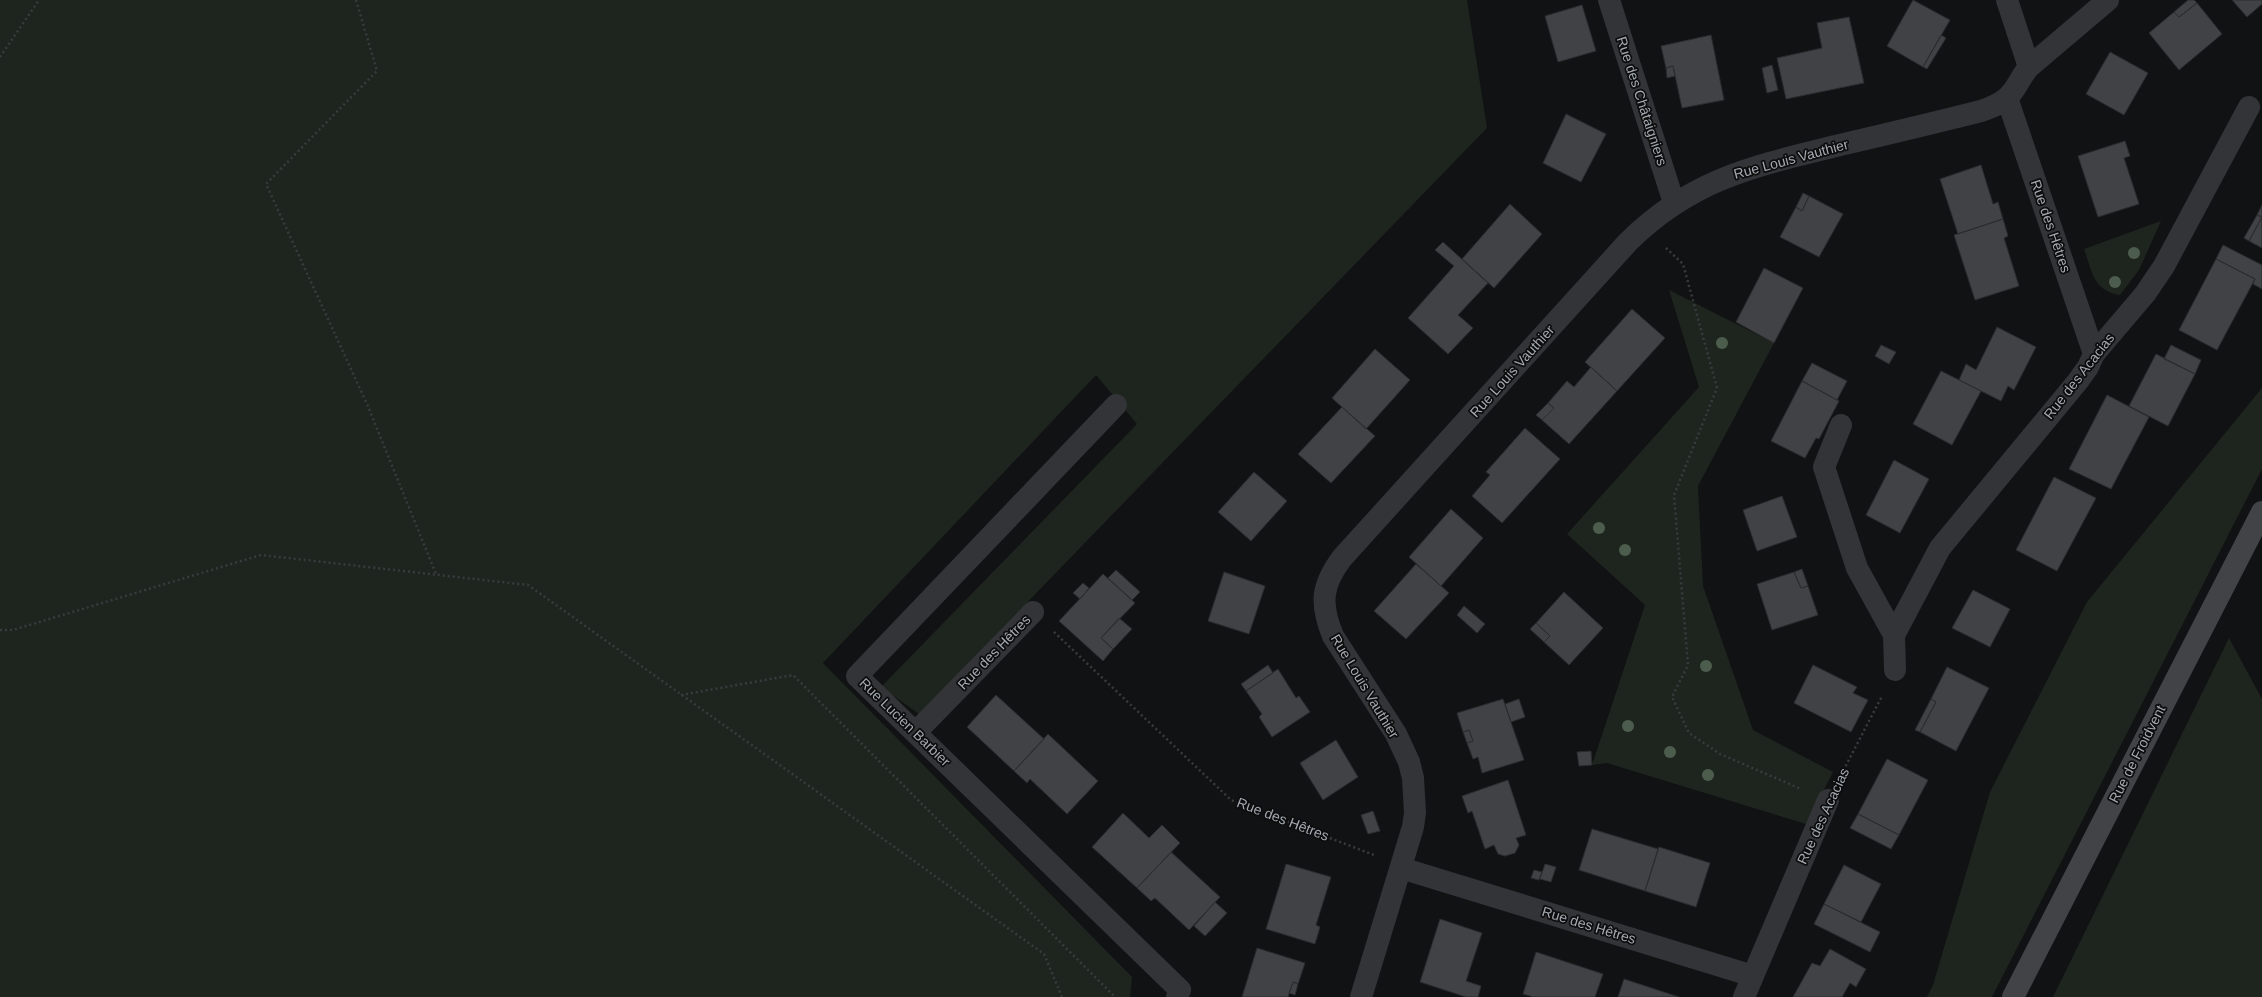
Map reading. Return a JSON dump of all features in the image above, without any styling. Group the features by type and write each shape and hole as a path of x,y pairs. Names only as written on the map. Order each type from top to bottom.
{"street":[{"name":"Rue des Châtaigniers","path":"1609,0 1674,203"},
{"path":"2007,0 2028,67"},
{"name":"Rue Louis Vauthier","path":"1361,997 1401,868 1414,820 1413,778 1409,762 1396,734 1334,636 1324,607 1324,594 1328,581 1342,558 1643,227 1674,203 1703,187 1743,170 1982,111 1996,106 2007,98 2028,67 2108,0"},
{"name":"Rue des Hêtres","path":"2007,98 2094,354"},
{"name":"Rue des Acacias","path":"1894,635 1940,548 2078,381 2088,367 2094,354 2160,273 2249,106"},
{"name":"Rue Lucien Barbier","path":"1116,405 857,676 1180,990 1177,997"},
{"name":"Rue des Acacias","path":"1841,425 1824,467 1856,568 1894,635 1895,670"},
{"name":"Rue de Froidvent","path":"2013,997 2262,512"},
{"name":"Rue des Hêtres","path":"916,732 1033,612"},
{"name":"Rue des Acacias","path":"1744,997 1828,800"},
{"name":"Rue des Hêtres","path":"1401,868 1753,976"}],"path":[{"path":"0,57 39,0"},
{"path":"356,0 377,71 266,184 367,404 436,574"},
{"path":"1643,227 1683,264 1717,388 1674,495 1688,665 1672,697 1689,732 1720,754 1828,800"},
{"path":"0,630 13,630 261,555 528,585 1044,954 1062,997"},
{"name":"Rue des Hêtres","path":"1033,612 1231,800 1353,846 1401,868"},
{"name":"Rue des Acacias","path":"1828,800 1895,670"},
{"path":"681,695 793,675 1115,997"}],"shaded area":[{"path":"0,0 1467,0 1487,128 919,714 881,687 1137,424 1096,375 823,663 1132,977 1130,997 0,997"},
{"path":"2161,221 2139,270 2120,295 2111,293 2104,289 2095,279 2084,249"},
{"path":"1669,290 1774,343 1698,486 1703,586 1753,730 1833,772 1806,824 1607,763 1592,765 1645,605 1567,534 1699,387"},
{"path":"2262,388 2262,469 1992,997 1927,997 1933,985 1990,792 2087,602"},
{"path":"2229,638 2262,699 2262,997 2053,997"}],"building":[{"path":"1913,0 1950,20 1923,67 1887,46"},
{"path":"2188,0 2194,0 2197,3 2179,17 2174,12"},
{"path":"2232,0 2262,0 2262,4 2247,17"},
{"path":"2197,3 2222,34 2179,70 2149,33 2174,12 2179,17"},
{"path":"1582,5 1596,51 1558,62 1545,16"},
{"path":"1849,17 1864,83 1786,99 1777,58 1822,48 1817,23"},
{"path":"1711,35 1724,100 1682,108 1673,66 1666,68 1661,46"},
{"path":"1941,35 1946,38 1927,69 1923,67"},
{"path":"2110,52 2148,73 2124,115 2086,94"},
{"path":"1772,65 1778,90 1767,93 1762,68"},
{"path":"1673,66 1675,76 1667,78 1666,68"},
{"path":"1566,114 1606,134 1581,182 1543,163"},
{"path":"2125,141 2130,156 2124,158 2139,204 2098,217 2078,156"},
{"path":"1981,165 1993,204 1998,202 2003,219 1958,234 1940,179"},
{"path":"1803,193 1809,196 1802,211 1796,207"},
{"path":"1809,196 1843,214 1819,257 1780,237 1796,207 1802,211"},
{"path":"1510,204 1542,234 1494,288 1462,259"},
{"path":"2262,205 2262,217 2257,215"},
{"path":"2257,215 2262,217 2249,241 2244,238"},
{"path":"2262,217 2262,248 2249,241"},
{"path":"2003,219 2008,236 2004,238 2019,286 1975,300 1954,235"},
{"path":"1443,242 1488,283 1458,315 1473,328 1448,354 1408,318 1454,266 1435,250"},
{"path":"2223,245 2262,265 2262,289 2253,284 2255,279 2216,259"},
{"path":"2216,259 2255,279 2217,350 2179,330"},
{"path":"1764,268 1803,288 1774,343 1736,322"},
{"path":"1632,309 1665,338 1617,391 1585,362"},
{"path":"1997,327 2036,347 2014,390 2008,386 2001,401 1959,380 1966,364 1976,370"},
{"path":"1881,345 1896,352 1889,364 1875,356"},
{"path":"2171,345 2201,360 2195,374 2164,359"},
{"path":"1375,349 1410,380 1366,429 1332,398"},
{"path":"2156,354 2195,374 2168,426 2129,406"},
{"path":"1812,363 1847,381 1837,400 1802,381"},
{"path":"1591,367 1617,391 1569,444 1542,420 1554,408 1548,403 1567,381 1574,387"},
{"path":"1941,371 1981,391 1952,445 1913,424"},
{"path":"1802,381 1839,401 1819,439 1816,438 1805,458 1771,441"},
{"path":"2107,395 2149,417 2111,489 2069,469"},
{"path":"1548,403 1554,408 1542,420 1536,415"},
{"path":"1342,407 1375,436 1331,483 1298,454"},
{"path":"1525,428 1560,459 1502,523 1472,496 1490,475 1486,472"},
{"path":"1894,460 1929,479 1900,533 1866,515"},
{"path":"1254,472 1287,501 1251,541 1218,512"},
{"path":"2054,477 2096,498 2057,571 2016,550"},
{"path":"1782,496 1797,537 1757,551 1743,510"},
{"path":"1451,509 1483,538 1441,586 1409,557"},
{"path":"1416,564 1449,593 1406,639 1374,611"},
{"path":"1802,569 1808,586 1801,588 1794,572"},
{"path":"1116,570 1140,592 1132,600 1108,578"},
{"path":"1224,572 1265,586 1249,634 1208,621"},
{"path":"1794,572 1801,588 1808,586 1818,615 1772,630 1757,584"},
{"path":"1103,574 1135,603 1101,638 1113,649 1103,661 1059,621"},
{"path":"1083,583 1089,588 1080,599 1073,593"},
{"path":"1973,590 2010,609 1990,647 1952,628"},
{"path":"1564,592 1603,628 1569,665 1544,642 1550,636 1536,623"},
{"path":"1464,606 1485,624 1477,633 1457,615"},
{"path":"1119,618 1132,629 1113,649 1101,638"},
{"path":"1536,623 1550,636 1544,642 1530,629"},
{"path":"1268,665 1273,673 1246,691 1241,684"},
{"path":"1813,665 1857,687 1853,693 1868,700 1851,732 1794,703"},
{"path":"1947,667 1989,688 1956,751 1920,732 1936,702 1931,699"},
{"path":"1278,669 1296,698 1299,696 1310,712 1272,737 1259,717 1262,714 1246,691"},
{"path":"996,695 1044,739 1014,771 967,727"},
{"path":"1503,699 1524,760 1482,773 1478,757 1473,759 1467,743 1473,741 1469,730 1463,732 1457,713"},
{"path":"1519,699 1525,717 1511,722 1505,704"},
{"path":"1931,699 1936,702 1920,732 1915,730"},
{"path":"1469,730 1473,741 1467,743 1463,732"},
{"path":"1048,734 1098,781 1067,814 1030,779 1027,783 1014,771"},
{"path":"1336,740 1358,777 1323,800 1300,763"},
{"path":"1591,751 1592,765 1579,766 1577,752"},
{"path":"1887,759 1928,780 1899,835 1858,814"},
{"path":"1508,780 1526,835 1516,838 1519,845 1515,853 1505,856 1498,854 1494,845 1485,849 1472,811 1468,813 1462,796"},
{"path":"1373,811 1380,831 1368,834 1361,815"},
{"path":"1123,813 1149,838 1162,825 1180,843 1137,888 1092,847"},
{"path":"1858,814 1899,835 1891,849 1850,828"},
{"path":"1592,829 1658,849 1645,891 1579,870"},
{"path":"1659,847 1710,863 1696,907 1645,891"},
{"path":"1171,852 1220,897 1189,930 1155,898 1151,901 1137,888"},
{"path":"1286,864 1331,877 1316,925 1320,927 1315,944 1266,929"},
{"path":"1545,864 1556,867 1551,882 1540,879"},
{"path":"1844,865 1881,884 1861,922 1824,904"},
{"path":"1534,870 1542,872 1539,880 1531,878"},
{"path":"1215,902 1227,913 1205,936 1194,926"},
{"path":"1824,904 1880,932 1870,952 1814,924"},
{"path":"1440,919 1482,933 1466,981 1481,986 1478,997 1466,997 1420,982"},
{"path":"1257,948 1305,963 1298,984 1293,982 1288,997 1242,997"},
{"path":"1830,949 1866,969 1856,987 1850,983 1842,997 1793,997 1812,963 1820,966"},
{"path":"1536,952 1603,974 1595,997 1533,997 1523,994"},
{"path":"1624,979 1679,997 1618,997"},
{"path":"1293,982 1298,984 1295,995 1289,993"}]}
